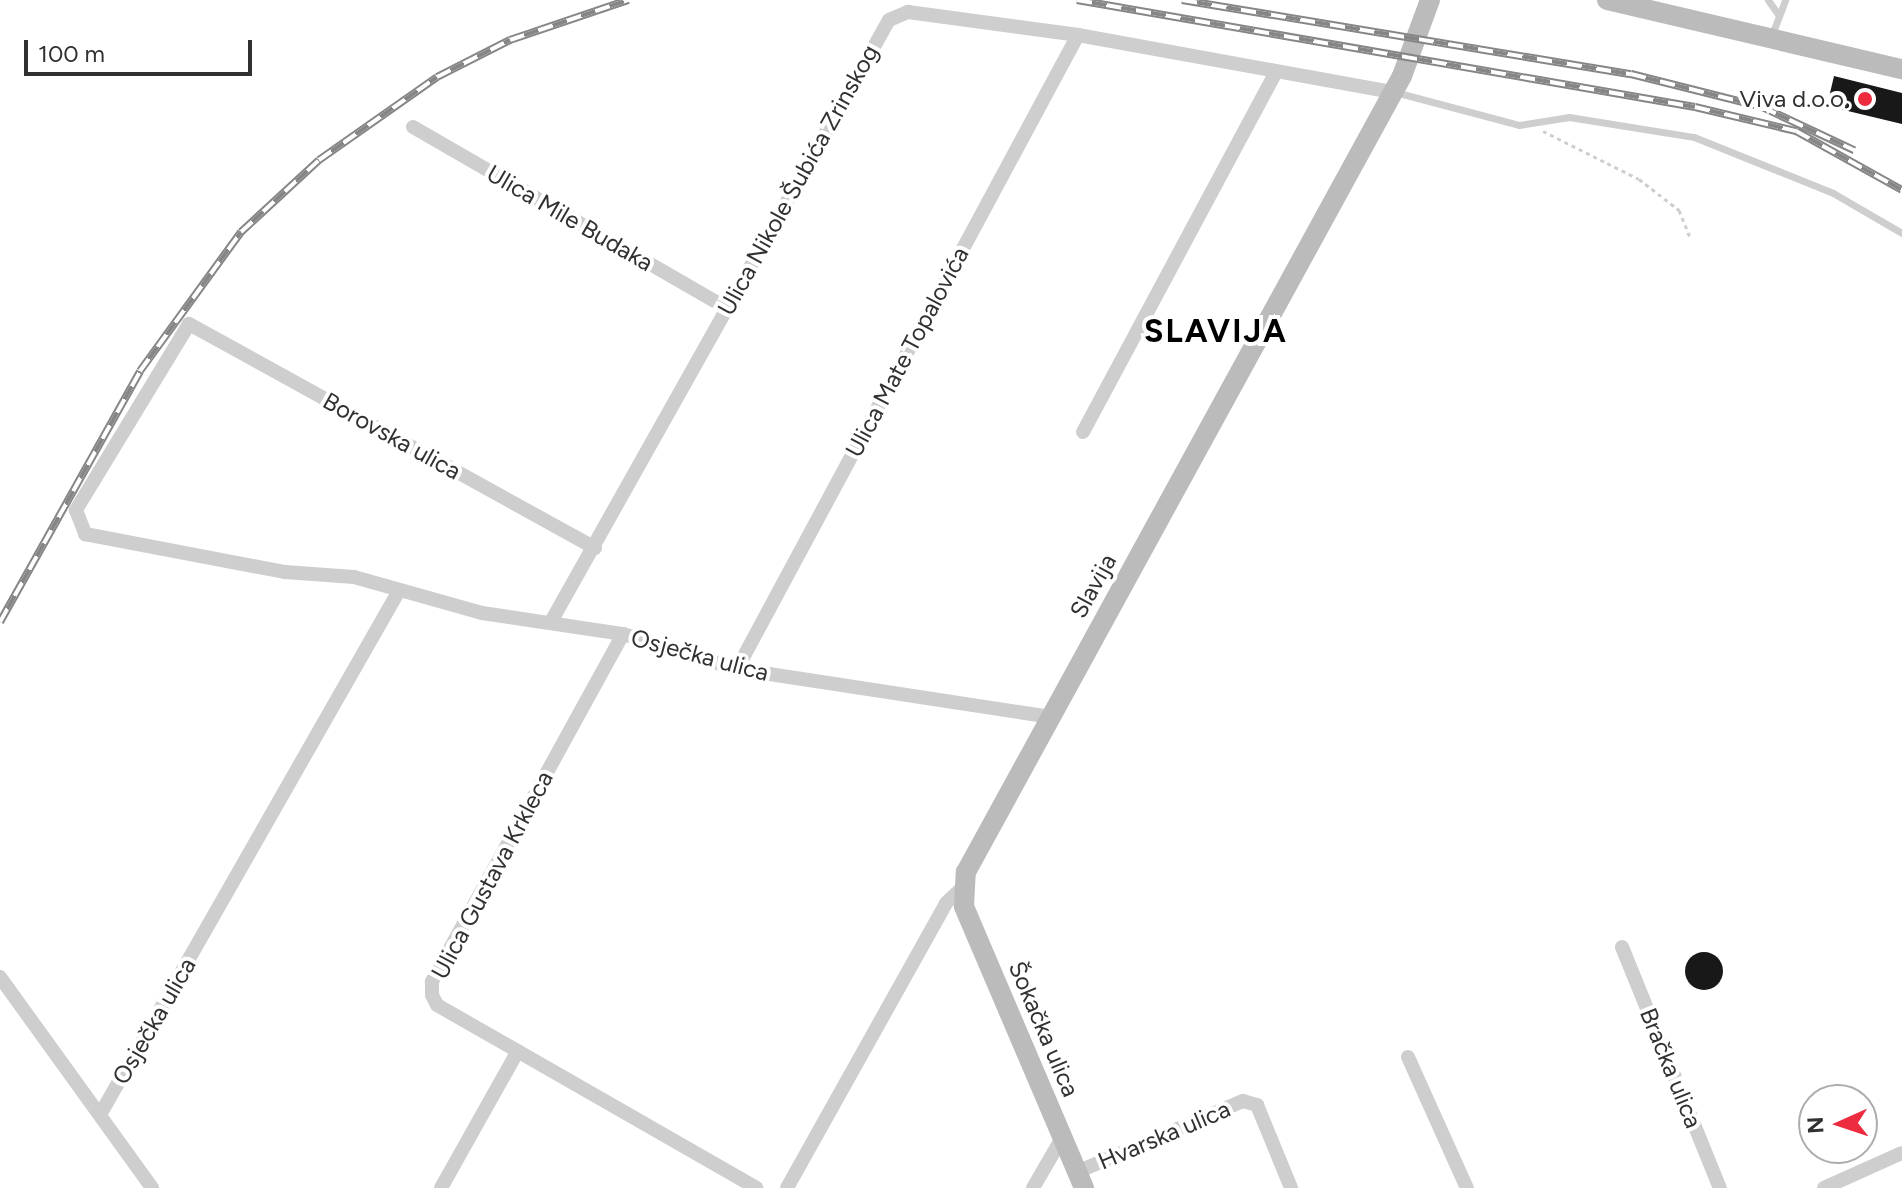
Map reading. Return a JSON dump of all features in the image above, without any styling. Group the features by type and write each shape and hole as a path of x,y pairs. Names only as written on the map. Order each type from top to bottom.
{"street":[{"name":"Slavija","path":"787,1188 946,903 961,889 1393,92 1430,0"},
{"path":"1607,0 1649,5 1771,39 1902,69"},
{"name":"Ulica Nikole Šubića Zrinskog","path":"552,620 889,20 908,12 1078,35 1393,92"},
{"name":"Ulica Mate Topalovića","path":"737,669 1078,35"},
{"path":"1083,432 1276,72"},
{"name":"Ulica Mile Budaka","path":"413,127 726,308"},
{"name":"Osječka ulica","path":"189,324 76,510 79,531 285,572 354,577 397,594 623,634 737,669 1052,717"},
{"name":"Borovska ulica","path":"189,324 595,548"},
{"name":"Osječka ulica","path":"101,1113 397,594"},
{"name":"Ulica Gustava Krkleca","path":"623,634 432,982 437,1005 756,1188"},
{"name":"Šokačka ulica","path":"961,889 1081,1180"},
{"name":"Bračka ulica","path":"1622,947 1720,1188"},
{"path":"0,977 101,1113 152,1188"},
{"path":"441,1188 518,1051"},
{"path":"1408,1057 1467,1188"},
{"name":"Hvarska ulica","path":"1081,1180 1243,1101 1257,1105 1291,1188"},
{"path":"1033,1188 1062,1138"},
{"path":"1826,1188 1902,1153"}],"lane":[{"path":"1768,0 1779,16"},
{"path":"1771,39 1785,0"},
{"path":"1393,92 1533,125 1569,117 1694,137 1833,193 1902,233"}],"path":[{"path":"1533,125 1639,179 1679,210 1690,237"}],"building":[{"name":"Viva d.o.o.","path":"1834,76 1902,93 1902,124 1827,106"},
{"path":"1704,952 1717,958 1723,971 1717,984 1704,990 1691,984 1685,971 1691,958"}],"railway":[{"path":"0,622 140,371 241,232 319,160 437,77 510,40 628,0"},
{"path":"1077,0 1695,107 1796,131 1902,190"},
{"path":"1182,0 1631,74 1762,107 1854,150"}],"place":[{"name":"Viva d.o.o.","path":"1865,99"}],"district":[{"name":"SLAVIJA","path":"1216,331"}]}
